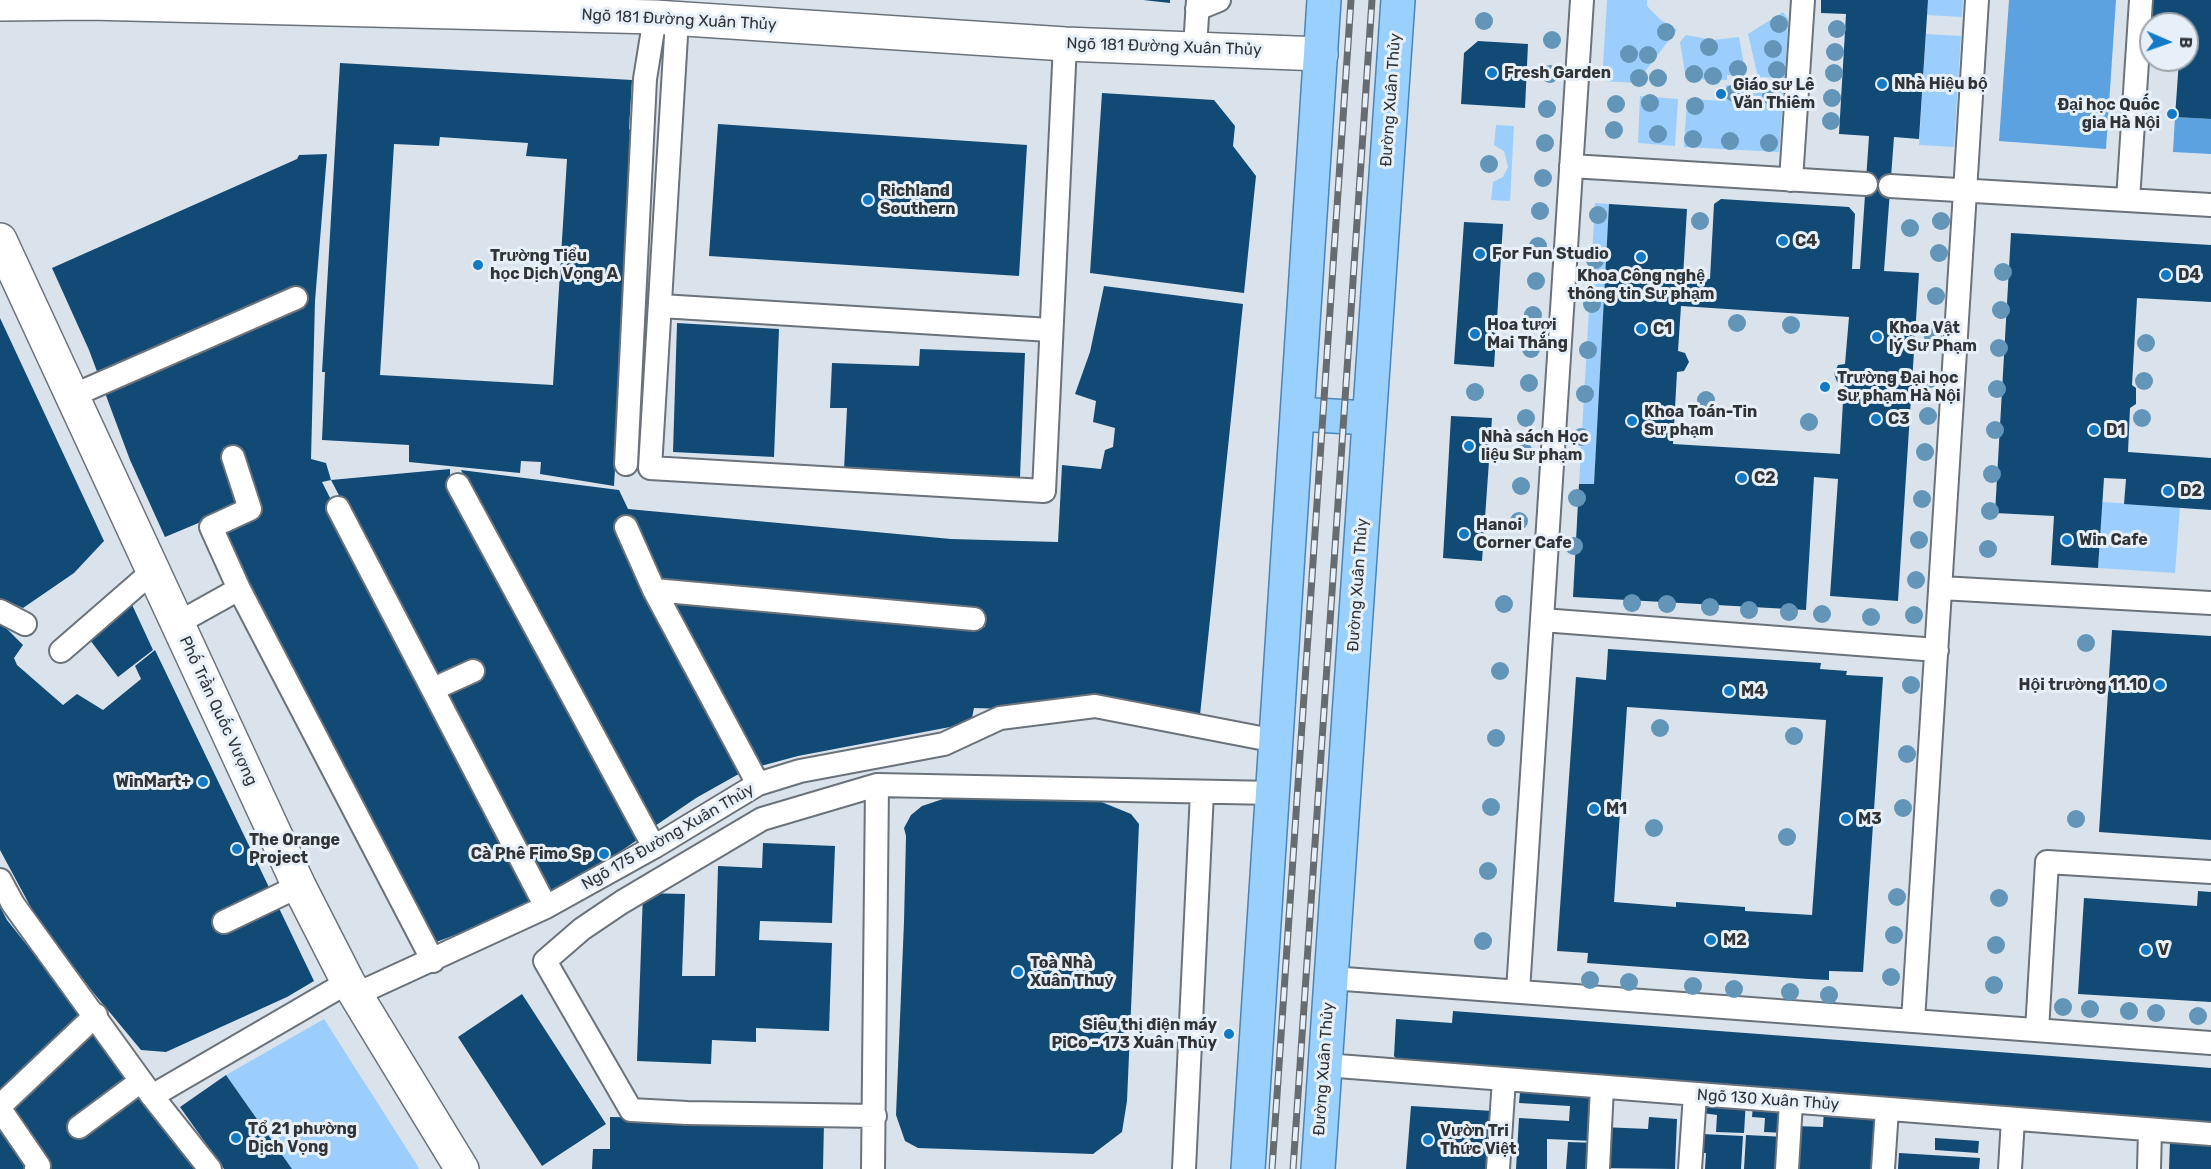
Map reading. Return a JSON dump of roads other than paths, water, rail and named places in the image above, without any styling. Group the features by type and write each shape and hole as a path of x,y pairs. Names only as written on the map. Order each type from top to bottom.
{"main road":[{"path":"1248,1169 1324,0"},
{"name":"Đường Xuân Thủy","path":"1318,1169 1398,0"},
{"path":"1297,414 1369,418"}],"street":[{"name":"Ngõ 181 Đường Xuân Thủy","path":"0,4 89,1 320,5 666,18 1065,44 1321,54"},
{"name":"Phố Trần Quốc Vượng","path":"0,240 299,886 353,988 462,1169"}],"lane":[{"path":"1195,48 1198,4 1220,0"},
{"path":"1518,991 1582,0"},
{"path":"1791,180 1803,0"},
{"path":"1913,1021 1977,0"},
{"path":"2128,200 2141,0"},
{"path":"666,18 661,306 650,468 757,476 1044,491 1065,44"},
{"path":"626,464 645,79 666,18"},
{"path":"1571,166 1866,184"},
{"path":"1890,186 2211,205"},
{"path":"72,396 296,298"},
{"path":"661,306 1050,330"},
{"path":"233,457 250,509 211,527 239,588 433,961"},
{"path":"458,485 654,847"},
{"path":"338,508 546,908"},
{"path":"626,527 654,590 758,784"},
{"path":"61,651 153,570"},
{"path":"178,623 239,588"},
{"path":"1941,588 2211,603"},
{"path":"654,590 974,619"},
{"path":"0,611 25,624"},
{"path":"1542,620 1937,650"},
{"path":"433,689 473,670"},
{"name":"Ngõ 175 Đường Xuân Thủy","path":"79,1127 147,1088 353,988 433,961 546,908 654,847 758,784 800,771 944,744 1000,718 1095,706 1276,741"},
{"path":"875,1116 631,1110 545,961 582,930 622,902 762,819 877,784 1273,793"},
{"path":"873,1169 877,784"},
{"path":"1184,1169 1202,792"},
{"path":"2037,1030 2047,862 2211,872"},
{"path":"0,880 14,904 147,1088 210,1169"},
{"path":"224,922 299,886"},
{"path":"1331,978 2211,1043"},
{"path":"36,1169 39,1166 0,1107 96,1015"},
{"name":"Ngõ 130 Xuân Thủy","path":"1325,1065 2211,1134"},
{"path":"1498,1169 1504,1079"},
{"path":"1598,1169 1602,1087"},
{"path":"1690,1169 1695,1094"},
{"path":"1787,1169 1791,1102"},
{"path":"1883,1169 1887,1109"},
{"path":"2010,1169 2013,1119"},
{"path":"2149,1169 2151,1130"}],"railway":[{"path":"1272,1169 1351,0"},
{"path":"1293,1169 1372,0"}],"place":[{"name":"Fresh Garden","path":"1492,73"},
{"name":"Nhà Hiệu bộ","path":"1882,84"},
{"name":"Giáo sư Lê Văn Thiêm","path":"1721,94"},
{"name":"Đại học Quốc gia Hà Nội","path":"2172,114"},
{"name":"Richland Southern","path":"868,200"},
{"name":"C4","path":"1783,241"},
{"name":"For Fun Studio","path":"1480,254"},
{"name":"Khoa Công nghệ thông tin Sư phạm","path":"1641,257"},
{"name":"Trường Tiểu học Dịch Vọng A","path":"478,265"},
{"name":"D4","path":"2166,275"},
{"name":"C1","path":"1641,329"},
{"name":"Hoa tươi Mai Thắng","path":"1475,334"},
{"name":"Khoa Vật lý Sư Phạm","path":"1877,337"},
{"name":"Trường Đại học Sư phạm Hà Nội","path":"1825,387"},
{"name":"C3","path":"1876,419"},
{"name":"Khoa Toán-Tin Sư phạm","path":"1632,421"},
{"name":"D1","path":"2094,430"},
{"name":"Nhà sách Học liệu Sư phạm","path":"1469,446"},
{"name":"C2","path":"1742,478"},
{"name":"D2","path":"2168,491"},
{"name":"Hanoi Corner Cafe","path":"1464,534"},
{"name":"Win Cafe","path":"2067,540"},
{"name":"Hội trường 11.10","path":"2160,685"},
{"name":"M4","path":"1729,691"},
{"name":"WinMart+","path":"203,782"},
{"name":"M1","path":"1594,809"},
{"name":"M3","path":"1846,819"},
{"name":"The Orange Project","path":"237,849"},
{"name":"Cà Phê Fimo Sp","path":"604,854"},
{"name":"M2","path":"1711,940"},
{"name":"V","path":"2146,950"},
{"name":"Toà Nhà Xuân Thuỷ","path":"1018,972"},
{"name":"Siêu thị điện máy PiCo - 173 Xuân Thủy","path":"1229,1034"},
{"name":"Tổ 21 phường Dịch Vọng","path":"236,1138"},
{"name":"Vườn Tri Thức Việt","path":"1428,1140"}]}
